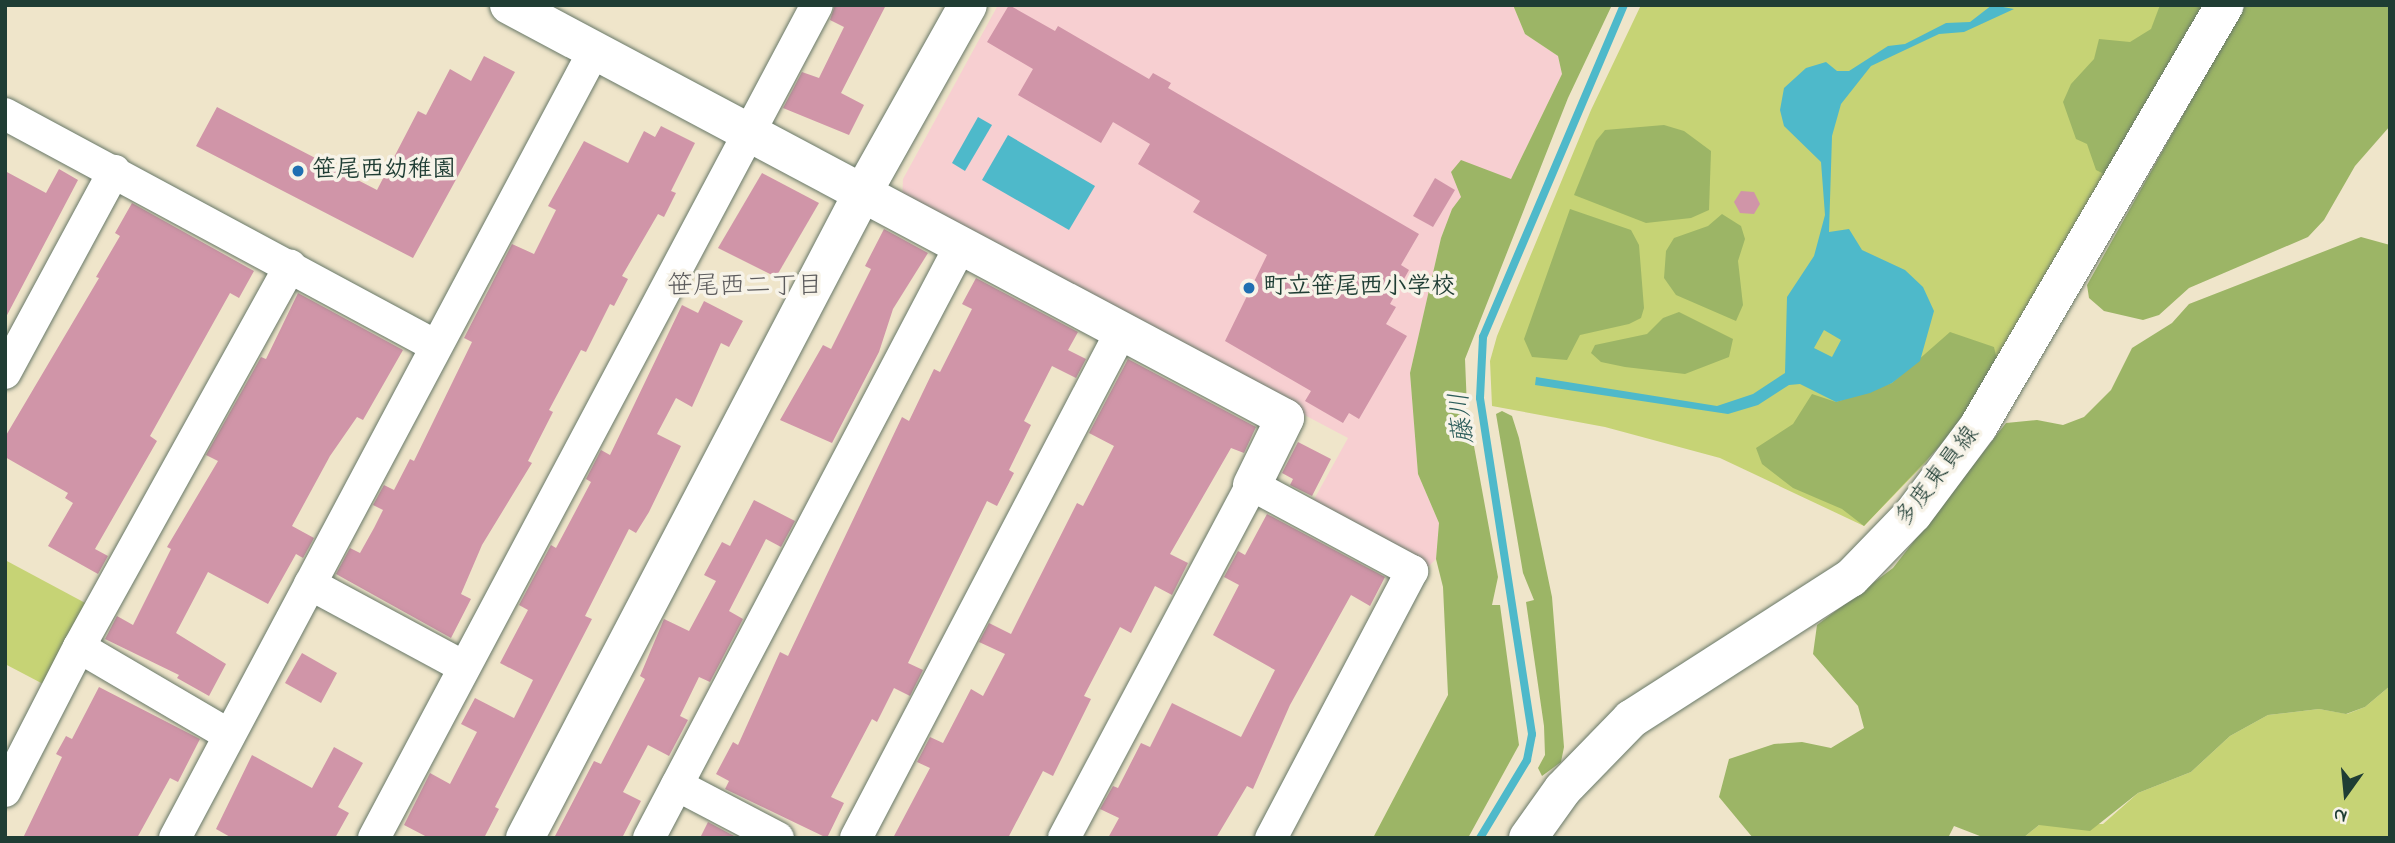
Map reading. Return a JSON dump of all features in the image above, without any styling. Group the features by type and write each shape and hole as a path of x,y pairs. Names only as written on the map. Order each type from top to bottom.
{"street":[{"path":"509,5 1285,418 1064,838"},
{"path":"374,838 817,5"},
{"path":"525,838 863,192 968,5"},
{"name":"多度東員線","path":"1528,838 1563,789 1631,719 1851,578 1913,513 1978,427 2225,5"},
{"path":"175,838 594,51"},
{"path":"5,114 435,346"},
{"path":"5,373 114,172"},
{"path":"649,838 961,245"},
{"path":"5,791 79,647 290,266"},
{"path":"856,838 1122,330"},
{"path":"1252,485 1412,571 1271,838"},
{"path":"310,584 464,667"},
{"path":"79,647 229,735"},
{"path":"677,785 778,838"}],"shaded area":[{"name":"町立笹尾西小学校","path":"998,5 1513,5 1525,34 1558,56 1562,74 1511,179 1461,161 1462,197 1452,209 1441,238 1410,373 1418,474 1439,523 1436,559 1427,568 1311,505 1348,438 902,202 903,179"}],"green space":[{"path":"1513,5 1612,5 1568,98 1465,359 1467,408 1498,577 1492,605 1500,605 1519,745 1468,838 1373,838 1448,695 1443,587 1436,559 1439,523 1418,474 1410,373 1441,238 1452,209 1461,197 1451,172 1461,160 1511,179 1562,74 1558,56 1525,34"},
{"path":"1641,5 2204,5 1997,360 1926,462 1864,526 1720,458 1605,427 1492,406 1490,361 1497,336 1591,110"},
{"path":"2160,5 2204,5 2106,175 2096,170 2087,144 2076,139 2063,102 2071,84 2094,59 2099,39 2130,42 2151,29"},
{"path":"2245,5 2390,5 2390,126 2355,166 2324,220 2308,237 2189,288 2159,315 2143,320 2104,311 2089,298 2087,285"},
{"path":"1664,125 1684,131 1711,151 1709,210 1691,218 1646,223 1574,195 1596,141 1605,130"},
{"path":"1570,209 1631,230 1639,245 1644,308 1641,318 1629,324 1580,335 1567,360 1532,357 1524,339"},
{"path":"1722,214 1741,226 1745,239 1738,261 1743,305 1736,321 1676,295 1664,278 1666,251 1674,238 1708,226"},
{"path":"2361,237 2390,245 2390,686 2365,707 2346,714 2319,709 2268,715 2230,736 2191,772 2138,793 2090,831 2039,825 2023,838 1985,838 1954,826 1948,838 1753,838 1719,797 1729,759 1774,744 1802,742 1831,748 1864,728 1858,706 1813,654 1817,625 1893,568 2006,423 2037,420 2063,425 2084,417 2111,390 2132,348 2172,323 2189,304"},
{"path":"1679,312 1733,339 1729,357 1685,374 1601,362 1591,353 1595,345 1647,334 1663,318"},
{"path":"1950,332 1994,347 1997,360 1954,431 1864,526 1842,509 1793,488 1762,464 1756,448 1793,424 1812,394 1836,402 1892,383"},
{"path":"1502,411 1512,416 1519,438 1552,597 1564,747 1561,762 1542,776 1538,768 1545,755 1544,726 1526,602 1534,600 1523,573 1496,414"},
{"path":"5,560 89,605 45,685 5,664"},
{"path":"2390,686 2390,838 2023,838 2039,825 2103,824 2138,793 2191,772 2230,736 2268,715 2319,709 2347,714 2365,707"}],"water":[{"path":"1992,5 2014,9 1964,32 1939,34 1871,66 1841,104 1832,136 1829,232 1849,229 1862,250 1905,270 1923,287 1934,311 1920,361 1892,383 1870,393 1836,402 1800,384 1789,385 1758,405 1728,414 1535,385 1536,377 1717,406 1753,394 1785,373 1787,297 1814,256 1825,215 1821,162 1784,126 1780,110 1784,88 1806,68 1826,62 1837,71 1849,71 1888,46 1905,44 1946,23 1970,22","holes":["1824,330 1841,340 1832,357 1814,348"]},
{"path":"978,117 992,125 965,171 952,163"},
{"path":"1008,135 1095,186 1069,230 982,180"}],"building":[{"path":"835,5 886,5 841,93 864,105 849,135 783,108 802,72 819,78 844,27 830,20"},
{"path":"1009,5 1055,31 1058,26 1149,79 1153,73 1171,83 1168,88 1419,234 1401,265 1409,270 1390,304 1396,307 1386,324 1407,336 1359,419 1349,413 1343,423 1305,401 1311,391 1225,341 1267,255 1193,212 1200,201 1138,164 1150,144 1113,122 1101,143 1018,95 1033,69 987,42"},
{"path":"484,56 515,72 413,258 196,146 217,107 377,190 418,111 426,115 450,69 471,81"},
{"path":"661,126 695,143 671,191 676,193 664,217 658,214 622,276 628,279 614,306 610,304 586,352 581,350 549,410 553,412 528,461 532,463 482,545 461,594 471,599 451,638 336,574 350,548 360,553 374,528 383,510 373,505 384,485 394,490 410,459 414,461 472,342 464,338 512,244 534,254 556,210 548,206 584,141 628,163 644,131 655,137"},
{"path":"59,169 78,180 5,319 5,171 46,193"},
{"path":"762,173 819,203 776,277 718,248"},
{"path":"1435,178 1455,190 1433,227 1413,216"},
{"path":"1741,191 1754,192 1760,204 1754,214 1740,213 1734,202"},
{"path":"132,203 254,271 239,298 230,293 150,436 157,441 95,549 108,556 98,574 48,546 73,503 65,498 68,493 5,457 5,437 99,278 96,277 120,236 115,233"},
{"path":"884,229 928,253 893,309 879,352 832,443 780,420 823,345 831,349 871,269 865,266"},
{"path":"976,278 1078,332 1068,350 1086,359 1076,378 1052,366 1024,421 1031,425 1009,470 1014,473 997,506 987,501 908,663 923,670 910,696 894,688 877,722 872,719 831,797 844,803 827,838 725,789 729,781 716,774 733,742 738,745 780,652 788,656 902,417 909,421 934,369 940,372 972,309 962,304"},
{"path":"298,293 403,350 363,420 357,417 330,456 292,526 314,538 303,558 296,554 268,604 208,572 176,633 226,664 209,696 177,678 179,675 105,639 117,616 133,625 171,549 167,547 218,461 206,455 261,357 266,359"},
{"path":"704,301 743,321 729,347 721,343 692,407 676,398 657,434 681,446 649,512 636,533 629,529 585,616 592,619 495,807 499,809 484,838 429,838 404,825 430,773 450,784 477,732 461,724 475,698 514,718 533,680 500,663 528,610 519,605 551,545 556,548 591,482 586,479 601,450 610,455 682,305 698,313"},
{"path":"1128,359 1256,427 1244,453 1231,448 1170,554 1188,563 1172,595 1155,586 1131,633 1120,627 1084,696 1091,699 1053,776 1043,771 1008,838 893,838 930,768 917,762 930,737 943,743 971,689 983,696 1005,654 979,642 989,623 1011,634 1077,503 1083,506 1114,446 1089,433"},
{"path":"1298,442 1331,459 1312,496 1290,485 1293,479 1282,473"},
{"path":"754,500 795,521 781,547 766,539 729,611 743,619 710,682 699,677 680,716 688,720 669,756 648,745 623,792 641,801 622,838 554,838 594,761 601,764 645,679 640,676 664,619 689,631 716,581 704,575 722,542 730,546"},
{"path":"1267,514 1385,577 1370,606 1351,595 1290,705 1253,789 1247,786 1216,838 1108,838 1119,818 1100,809 1113,786 1118,788 1141,743 1150,747 1172,703 1241,737 1275,670 1213,635 1239,585 1224,577 1238,551 1245,555"},
{"path":"302,653 337,673 321,703 285,683"},
{"path":"99,687 200,739 178,782 170,778 137,838 23,838 62,757 56,754 66,736 72,739"},
{"path":"334,747 363,763 338,807 349,813 335,838 232,838 216,829 252,755 312,788"},
{"path":"708,822 736,837 700,838"}],"waterway":[{"name":"藤川","path":"1480,838 1527,760 1532,734 1480,398 1483,337 1624,5"}],"place":[{"name":"笹尾西幼稚園","path":"298,171"},
{"name":"町立笹尾西小学校","path":"1249,288"}],"district":[{"name":"笹尾西二丁目","path":"745,288"}]}
